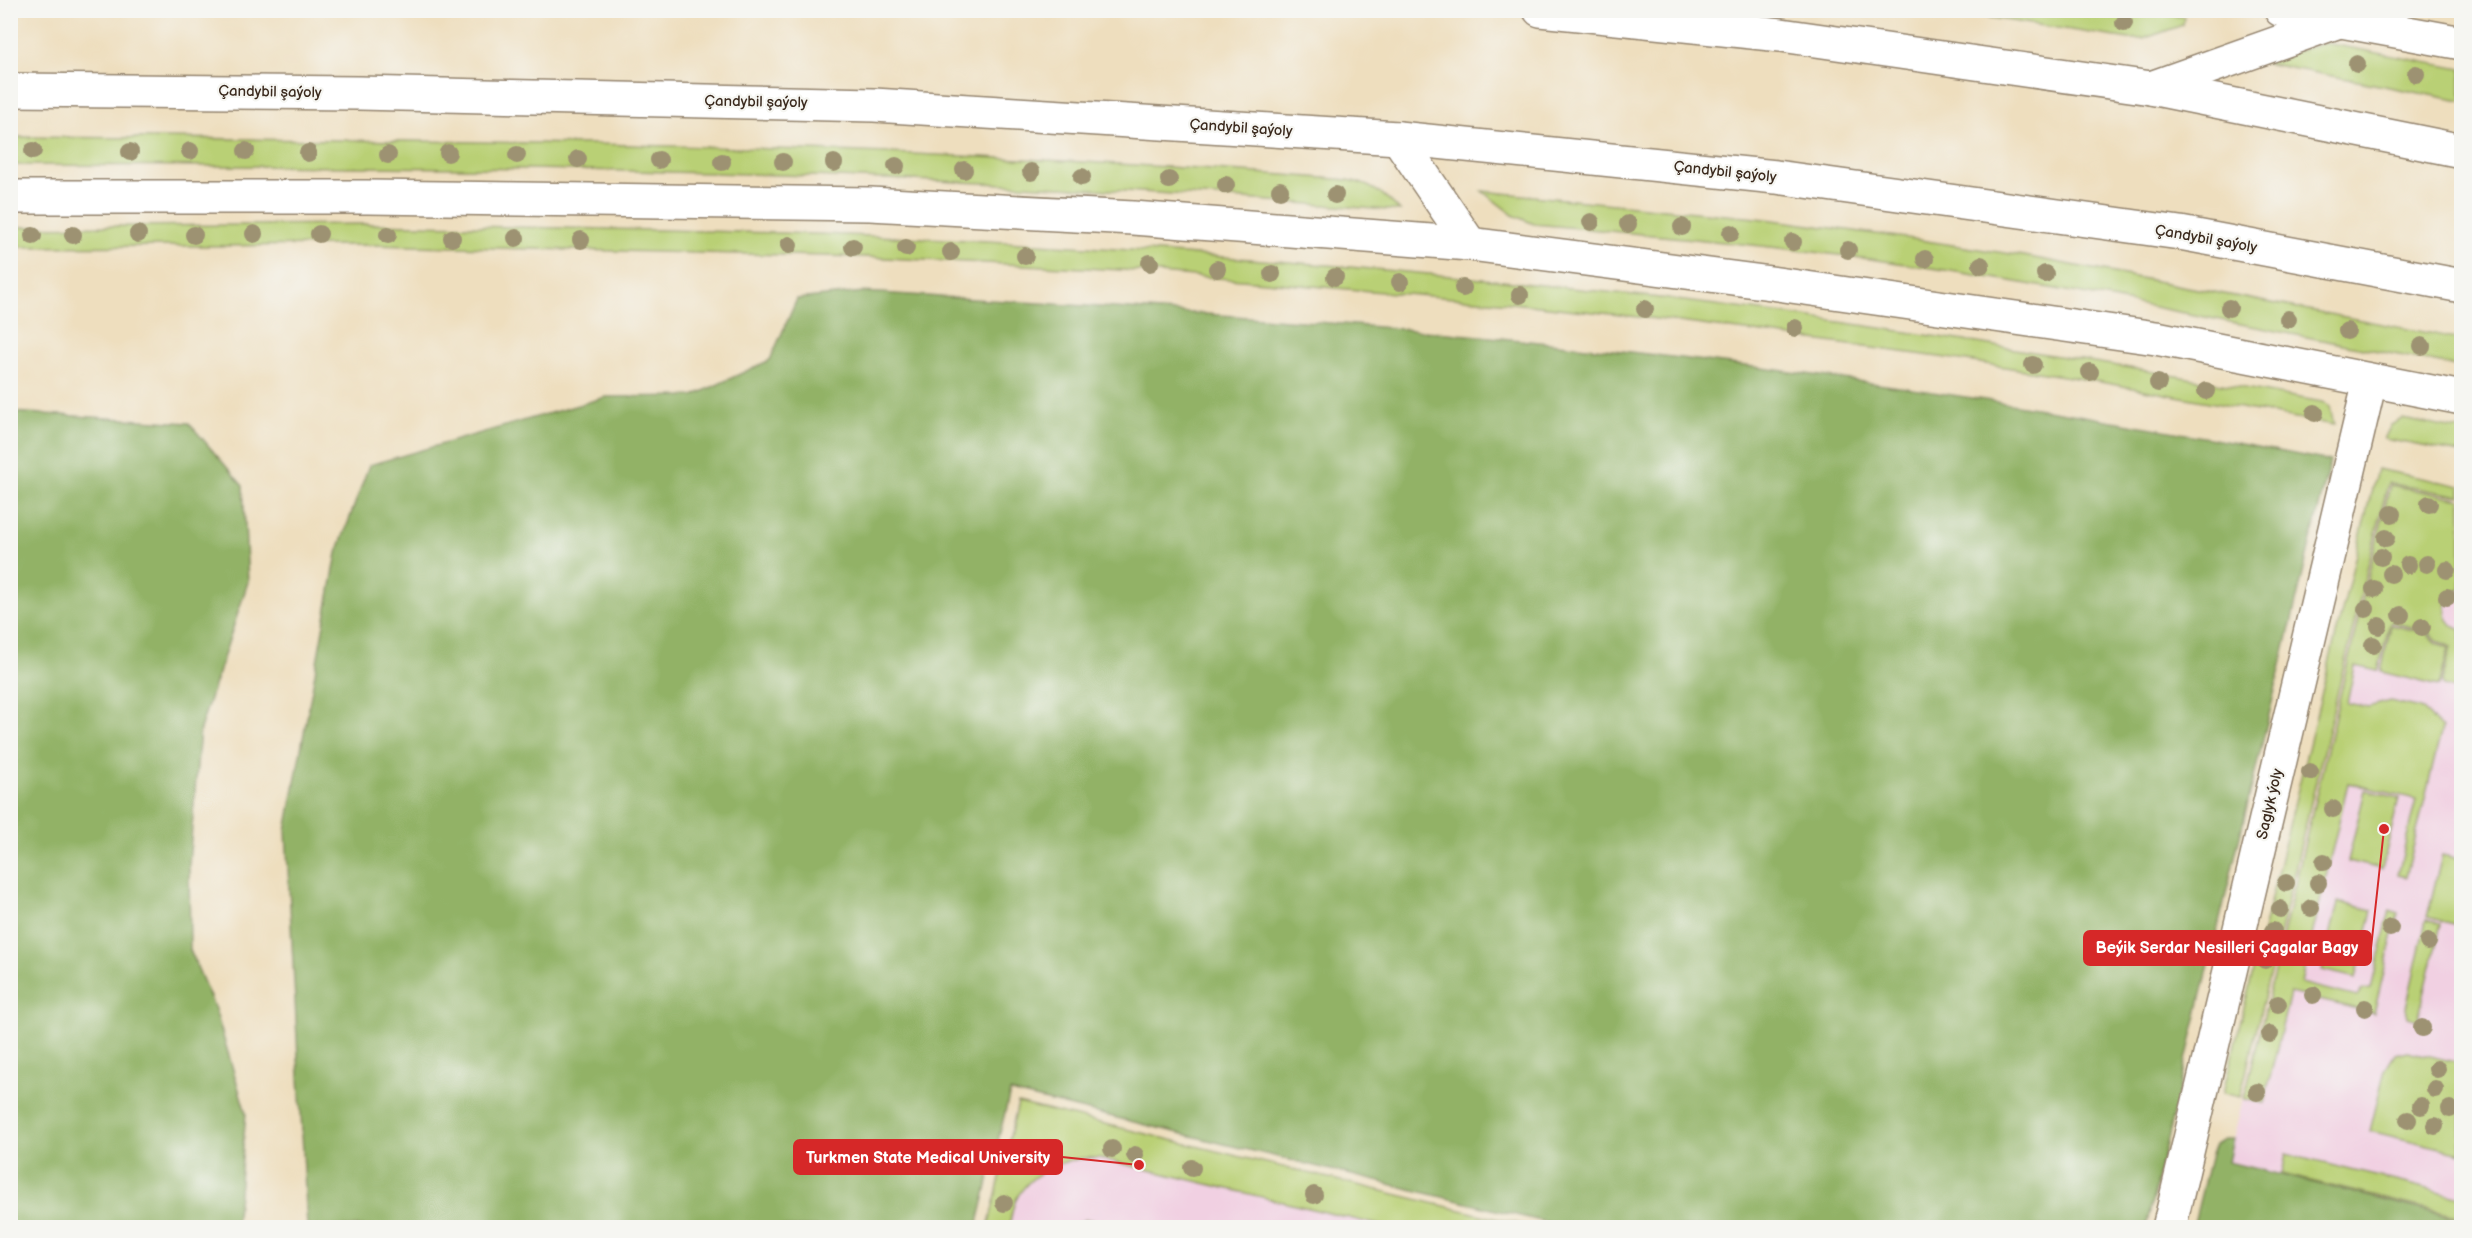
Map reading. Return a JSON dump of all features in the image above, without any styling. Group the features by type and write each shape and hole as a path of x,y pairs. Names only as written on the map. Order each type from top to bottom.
{"street":[{"path":"1540,10 1781,35 2151,88 2462,151"},
{"path":"2281,10 2462,43"},
{"path":"2151,88 2342,20"},
{"name":"Çandybil şaýoly","path":"10,90 359,93 874,105 1398,138 1776,177 2180,233 2462,286"},
{"path":"1398,138 1470,244"},
{"path":"10,197 367,196 870,204 1132,218 1470,244 1771,283 2156,338 2462,398"},
{"name":"Saglyk ýoly","path":"2169,1227 2370,381"}],"shaded area":[{"path":"2389,484 2461,498 2461,1218 2228,1161"},
{"path":"1017,1103 1533,1227 987,1228"}],"green space":[{"path":"1946,11 2144,11 2184,17 2183,25 2143,39 2129,39"},
{"path":"2326,43 2461,69 2461,101 2255,61"},
{"path":"11,137 513,142 847,151 1014,159 1348,180 1377,191 1400,211 1095,189 687,172 11,165"},
{"path":"1482,191 1766,219 2024,256 2461,339 2461,367 2123,301 1919,266 1775,248 1534,224 1513,215"},
{"path":"371,224 750,232 940,239 1196,255 1528,283 1826,320 1992,345 2239,387 2322,402 2330,407 2334,425 2095,381 1954,359 1657,319 1512,303 1123,270 865,257 370,245 11,247 11,227"},
{"path":"864,292 1359,325 1655,355 1825,376 1994,401 2330,461 2146,1227 1566,1227 1010,1092 977,1227 307,1227 286,831 337,553 369,465 606,397 693,396 770,360 797,299"},
{"path":"11,412 189,423 243,486 248,582 200,729 189,865 190,950 215,1009 246,1113 236,1227 11,1227"},
{"path":"2402,419 2461,430 2461,453 2384,439 2391,425"},
{"path":"2377,469 2461,486 2461,496 2388,483 2240,1097 2223,1093"},
{"path":"2390,485 2461,499 2461,589 2451,594 2446,610 2451,624 2461,630 2461,691 2443,686 2442,682 2451,647 2438,641 2428,631 2390,622 2378,671 2355,666 2347,703 2368,707 2390,701 2421,708 2442,728 2406,877 2398,875 2416,799 2348,783 2301,983 2357,997 2362,990 2371,989 2390,910 2398,913 2374,1013 2290,993 2264,1103 2244,1099"},
{"path":"2391,625 2427,633 2437,643 2449,648 2439,686 2381,672"},
{"path":"2365,790 2399,798 2382,869 2348,861"},
{"path":"2442,855 2461,859 2461,926 2427,917"},
{"path":"2338,902 2372,910 2356,978 2322,970"},
{"path":"2426,920 2441,924 2418,1020 2408,1017 2406,1008"},
{"path":"2407,1051 2461,1063 2461,1153 2370,1131 2385,1070 2395,1054"},
{"path":"1018,1103 1531,1227 1387,1227 1099,1158 1087,1158 1063,1163 1040,1173 1022,1190 1016,1200 1009,1227 988,1227"},
{"path":"2223,1139 2233,1139 2228,1162 2461,1219 2461,1227 2193,1227 2211,1154 2215,1144"},
{"path":"2286,1154 2461,1197 2461,1217 2282,1174"},
{"path":"1086,1219 1122,1227 1071,1227"}],"place":[{"name":"Beýik Serdar Nesilleri Çagalar Bagy","path":"2384,829"},
{"name":"Turkmen State Medical University","path":"1139,1165"}]}
